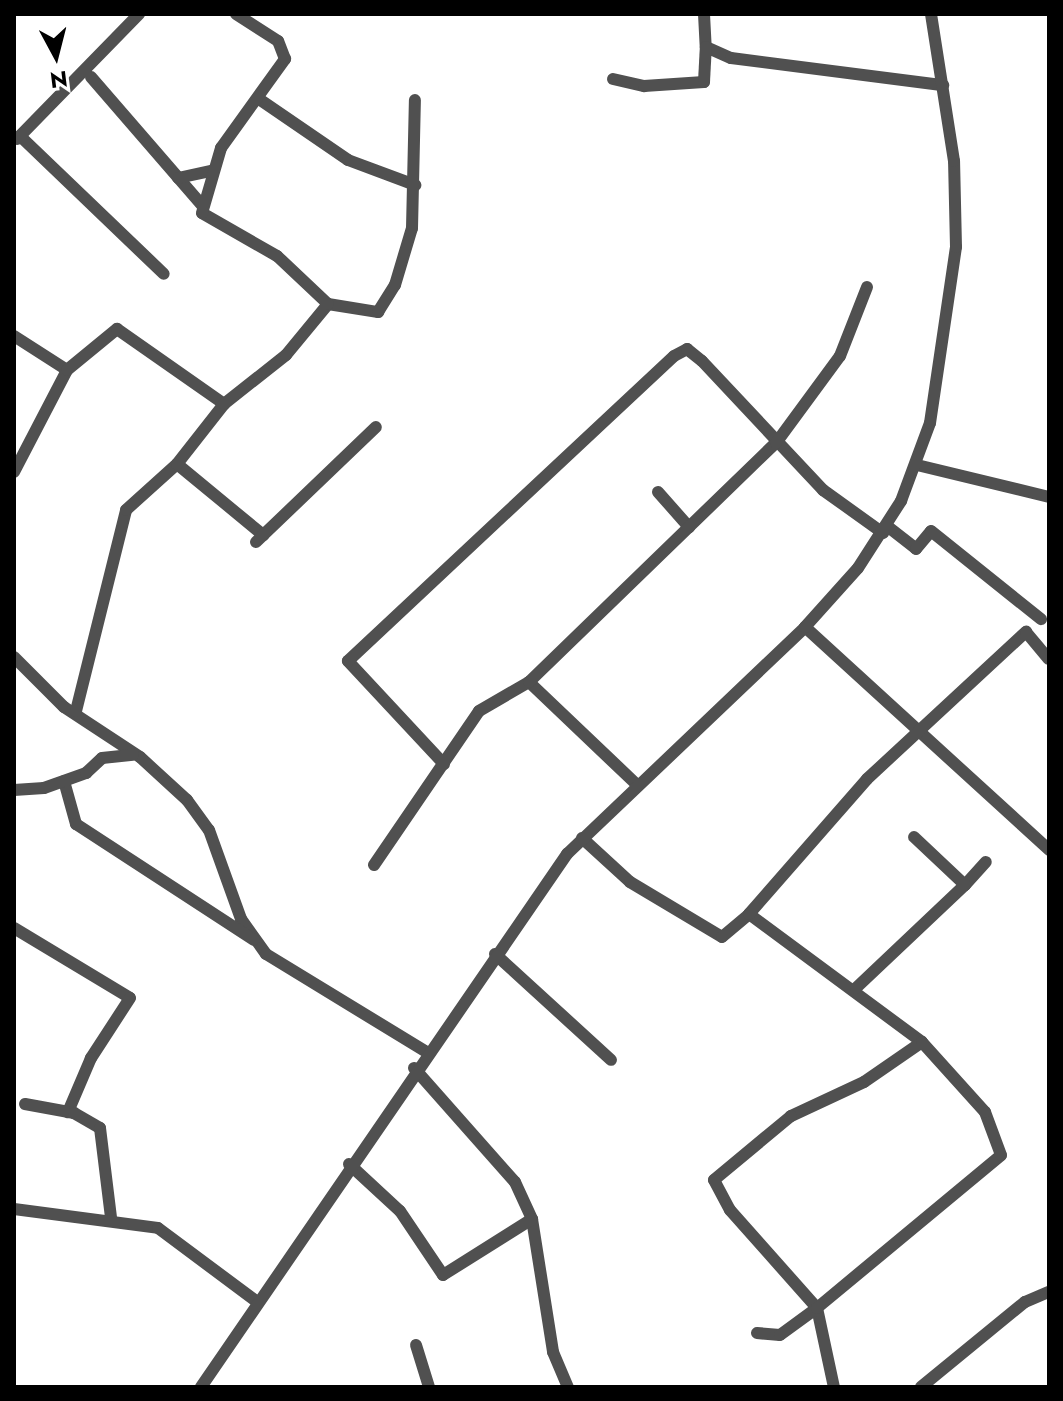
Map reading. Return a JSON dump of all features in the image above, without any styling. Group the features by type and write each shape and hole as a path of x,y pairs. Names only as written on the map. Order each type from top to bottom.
{"street":[{"path":"139,14 17,138 164,274"},
{"path":"236,14 284,52 259,99 212,171 202,213 277,256 328,304 378,312 408,242 415,185 415,100"},
{"path":"613,79 644,86 704,82 704,14"},
{"path":"201,1387 425,1051 582,838 805,627 885,529 917,465 930,423 956,247 943,85 931,14"},
{"path":"706,47 731,58 943,85"},
{"path":"91,77 202,205"},
{"path":"259,99 348,160 415,185"},
{"path":"178,178 212,171"},
{"path":"374,865 479,711 529,682 776,443 840,356 867,287"},
{"path":"76,711 126,510 177,464 224,404 286,355 328,304"},
{"path":"14,472 67,370 120,329 224,404"},
{"path":"14,336 67,370"},
{"path":"444,764 348,661 381,625 687,349 849,515 885,529 916,549 931,531 1045,615 867,779 749,914 722,937 630,882 582,838"},
{"path":"177,464 260,539 376,427"},
{"path":"917,465 1049,497"},
{"path":"658,492 689,527"},
{"path":"805,627 922,729 1049,850"},
{"path":"1026,632 1049,659"},
{"path":"14,657 76,711 140,757 209,830 254,940"},
{"path":"529,682 637,785"},
{"path":"14,790 64,781 122,751 140,757"},
{"path":"64,781 76,824 254,940 281,965 425,1051"},
{"path":"914,837 965,885"},
{"path":"856,988 986,862"},
{"path":"749,914 856,988 922,1042 985,1112 1001,1155 817,1308 780,1335 757,1333"},
{"path":"14,928 130,998 91,1058 68,1112"},
{"path":"495,954 611,1060"},
{"path":"834,1387 817,1308 730,1210 714,1180 791,1116 864,1082 922,1042"},
{"path":"414,1068 515,1182 532,1219 553,1352 568,1387"},
{"path":"25,1104 68,1112 92,1121 104,1137 111,1217"},
{"path":"349,1164 400,1211 443,1275 532,1219"},
{"path":"14,1209 111,1217 158,1228 256,1301"},
{"path":"921,1387 1025,1302 1049,1292"},
{"path":"416,1345 429,1387"}]}
